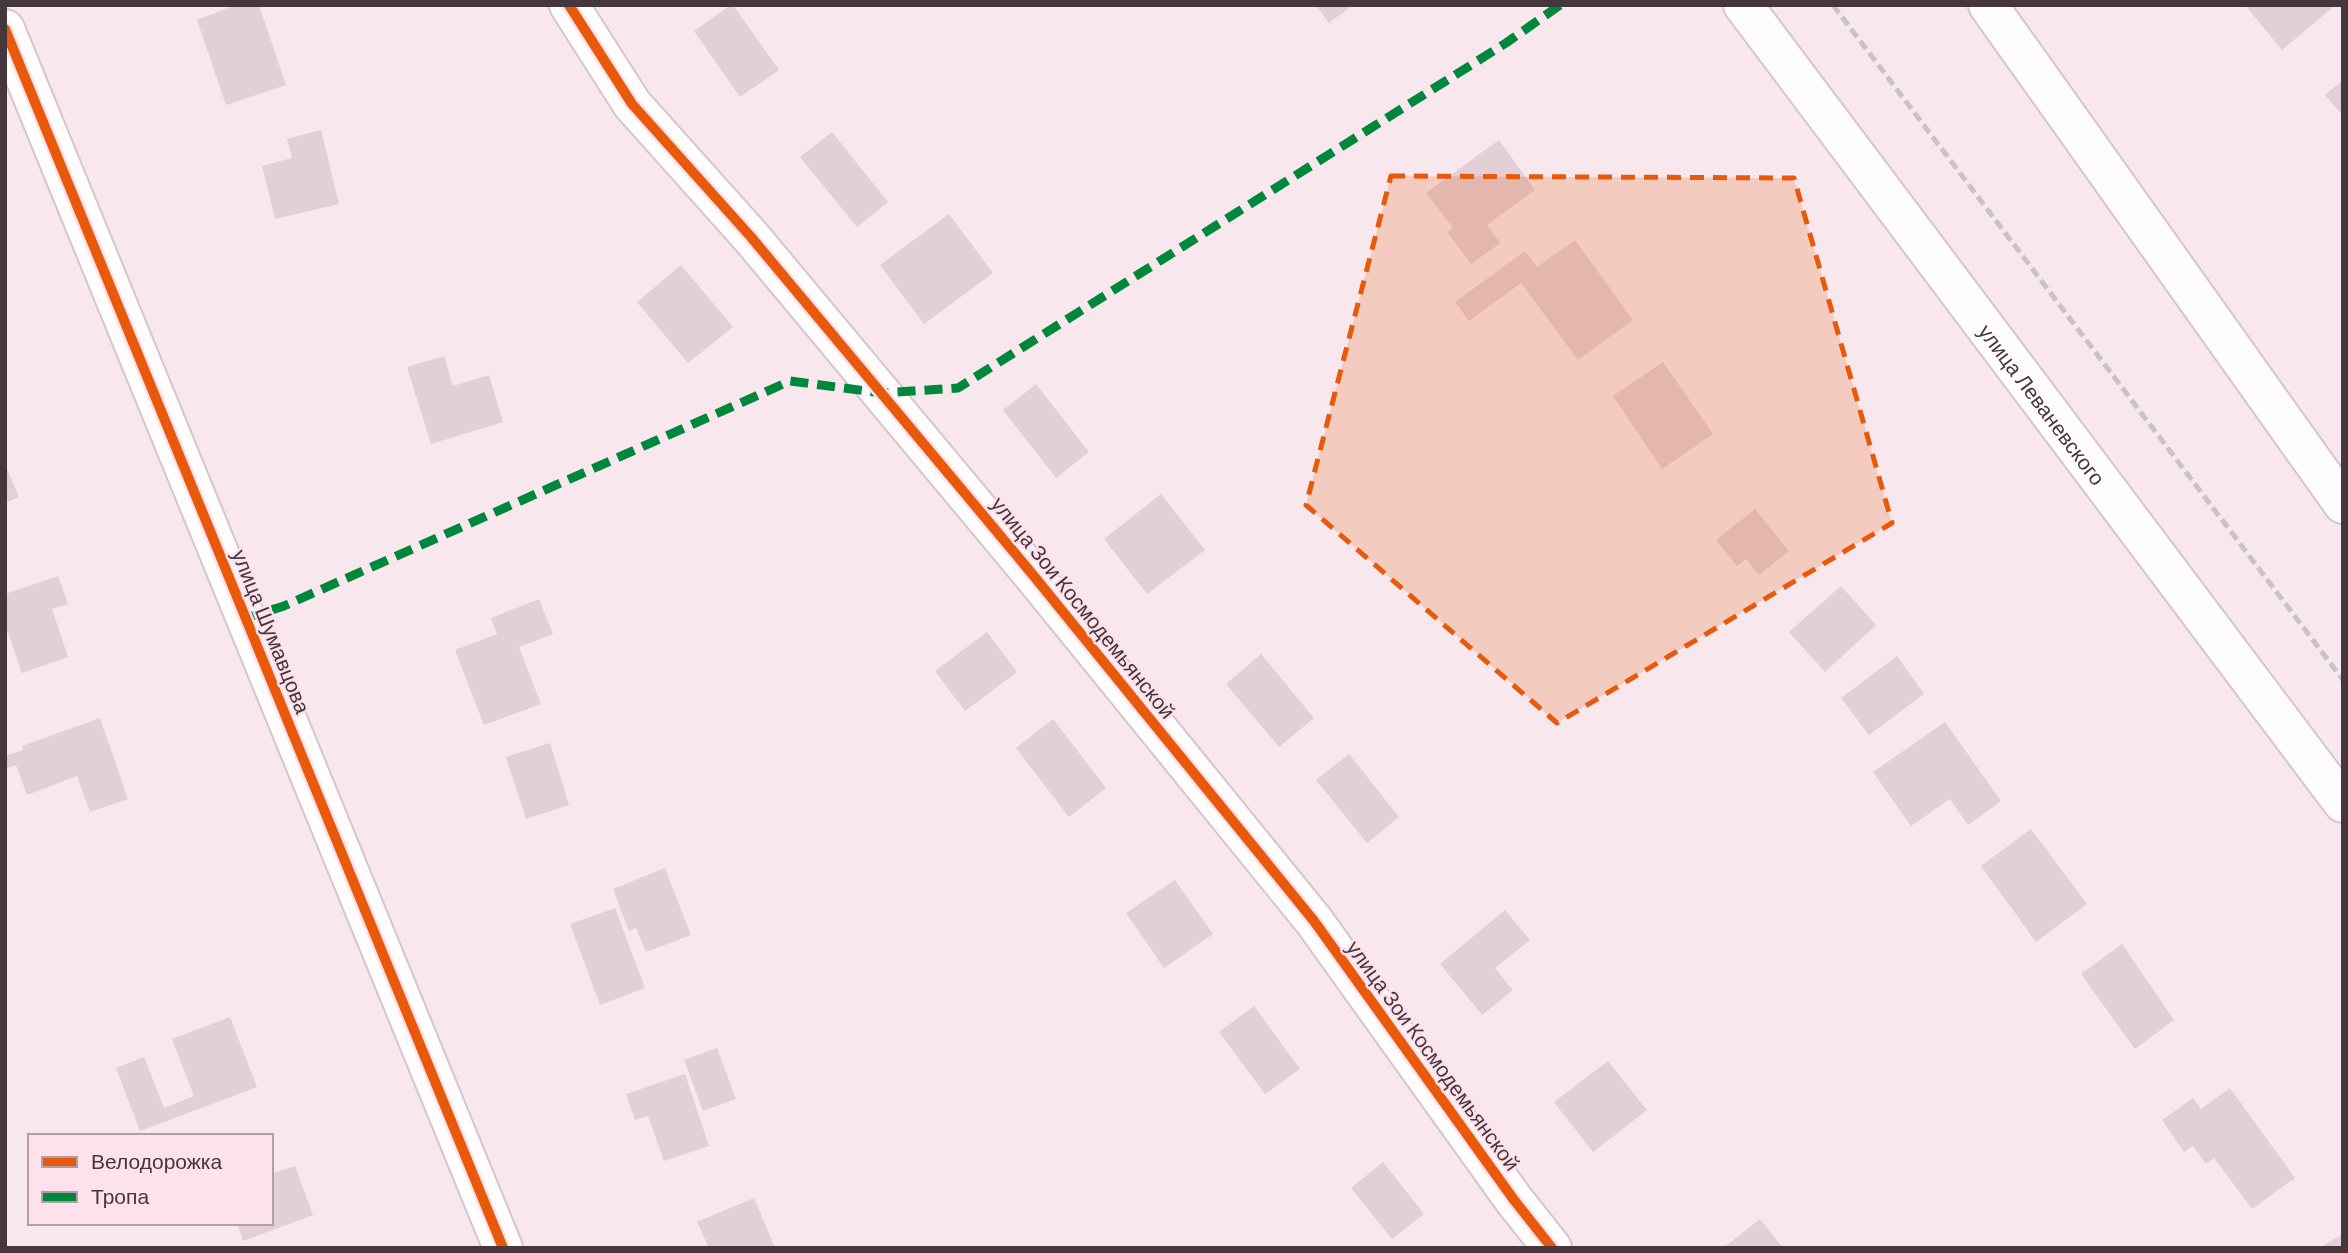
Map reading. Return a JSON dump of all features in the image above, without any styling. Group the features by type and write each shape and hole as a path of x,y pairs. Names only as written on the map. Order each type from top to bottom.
{"street":[{"name":"улица Зои Космодемьянской","path":"569,5 632,104 751,237 1033,575 1314,921 1514,1200 1552,1248"},
{"name":"улица Леваневского","path":"1743,5 2343,803"},
{"path":"1988,5 2343,504"},
{"name":"улица Шумавцова","path":"5,29 503,1248"}],"highlighted area":[{"path":"1391,176 1794,178 1892,523 1557,723 1306,505"}],"building":[{"path":"236,5 259,5 286,85 226,105 197,20"},
{"path":"731,5 779,70 740,97 694,31"},
{"path":"1316,5 1353,5 1329,23"},
{"path":"2245,5 2329,5 2332,8 2282,50"},
{"path":"2343,80 2343,116 2325,95"},
{"path":"321,130 339,204 275,219 262,166 292,158 287,139"},
{"path":"832,132 888,202 857,227 800,157"},
{"path":"1499,140 1535,190 1487,225 1500,243 1471,264 1447,232 1453,228 1426,193"},
{"path":"949,214 993,273 924,324 880,265"},
{"path":"1575,240 1633,320 1578,360 1521,283 1469,321 1455,302 1525,251 1537,267"},
{"path":"681,265 733,327 688,363 637,302"},
{"path":"444,356 453,386 489,375 503,422 431,444 407,367"},
{"path":"1663,362 1713,434 1662,469 1613,396"},
{"path":"1036,384 1089,452 1056,478 1003,410"},
{"path":"7,469 19,497 5,503 5,470"},
{"path":"1161,494 1205,550 1147,594 1104,539"},
{"path":"1755,509 1789,551 1759,575 1746,559 1737,566 1716,540"},
{"path":"58,576 68,604 52,609 68,657 22,673 5,624 5,594"},
{"path":"1841,586 1876,625 1825,672 1789,632"},
{"path":"539,599 553,634 519,647 541,704 484,725 455,650 497,634 491,618"},
{"path":"987,632 1017,672 965,711 935,671"},
{"path":"1261,654 1314,718 1279,747 1226,684"},
{"path":"1897,656 1924,694 1869,735 1841,698"},
{"path":"100,718 128,799 90,812 77,776 27,795 16,765 5,769 5,756 23,750 22,746"},
{"path":"1053,719 1106,788 1069,817 1016,748"},
{"path":"1945,722 2001,801 1968,825 1950,799 1911,826 1873,772"},
{"path":"550,743 569,805 526,819 506,757"},
{"path":"1349,754 1399,817 1367,843 1316,780"},
{"path":"2031,829 2087,904 2036,942 1981,866"},
{"path":"665,868 691,935 646,952 636,928 629,931 613,889"},
{"path":"1175,880 1213,934 1164,968 1126,913"},
{"path":"615,908 645,988 600,1005 570,924"},
{"path":"1505,910 1530,940 1495,968 1513,990 1482,1015 1440,964"},
{"path":"2122,944 2174,1020 2135,1049 2081,974"},
{"path":"1254,1006 1300,1069 1265,1094 1219,1032"},
{"path":"230,1017 257,1087 140,1131 116,1068 144,1057 164,1108 194,1096 172,1039"},
{"path":"717,1048 736,1099 703,1111 684,1060"},
{"path":"1608,1061 1647,1110 1593,1152 1554,1102"},
{"path":"685,1074 709,1146 664,1161 648,1116 635,1120 626,1094"},
{"path":"2230,1088 2295,1178 2252,1209 2214,1158 2206,1164 2193,1146 2184,1152 2162,1120 2193,1098 2201,1109"},
{"path":"1383,1162 1424,1214 1392,1239 1351,1188"},
{"path":"295,1166 313,1215 243,1241 238,1225 273,1225 273,1173"},
{"path":"754,1198 775,1248 709,1248 697,1222"},
{"path":"1760,1219 1783,1248 1723,1248"},
{"path":"2343,1234 2343,1248 2319,1248"}],"railway":[{"path":"1833,5 2343,680"}],"marked path":[{"path":"246,618 284,606 790,381 882,393 958,388 1506,43 1560,5"}],"cycle path":[{"path":"569,5 632,104 751,237 1033,575 1314,921 1514,1200 1552,1248"},
{"path":"5,29 503,1248"}]}
